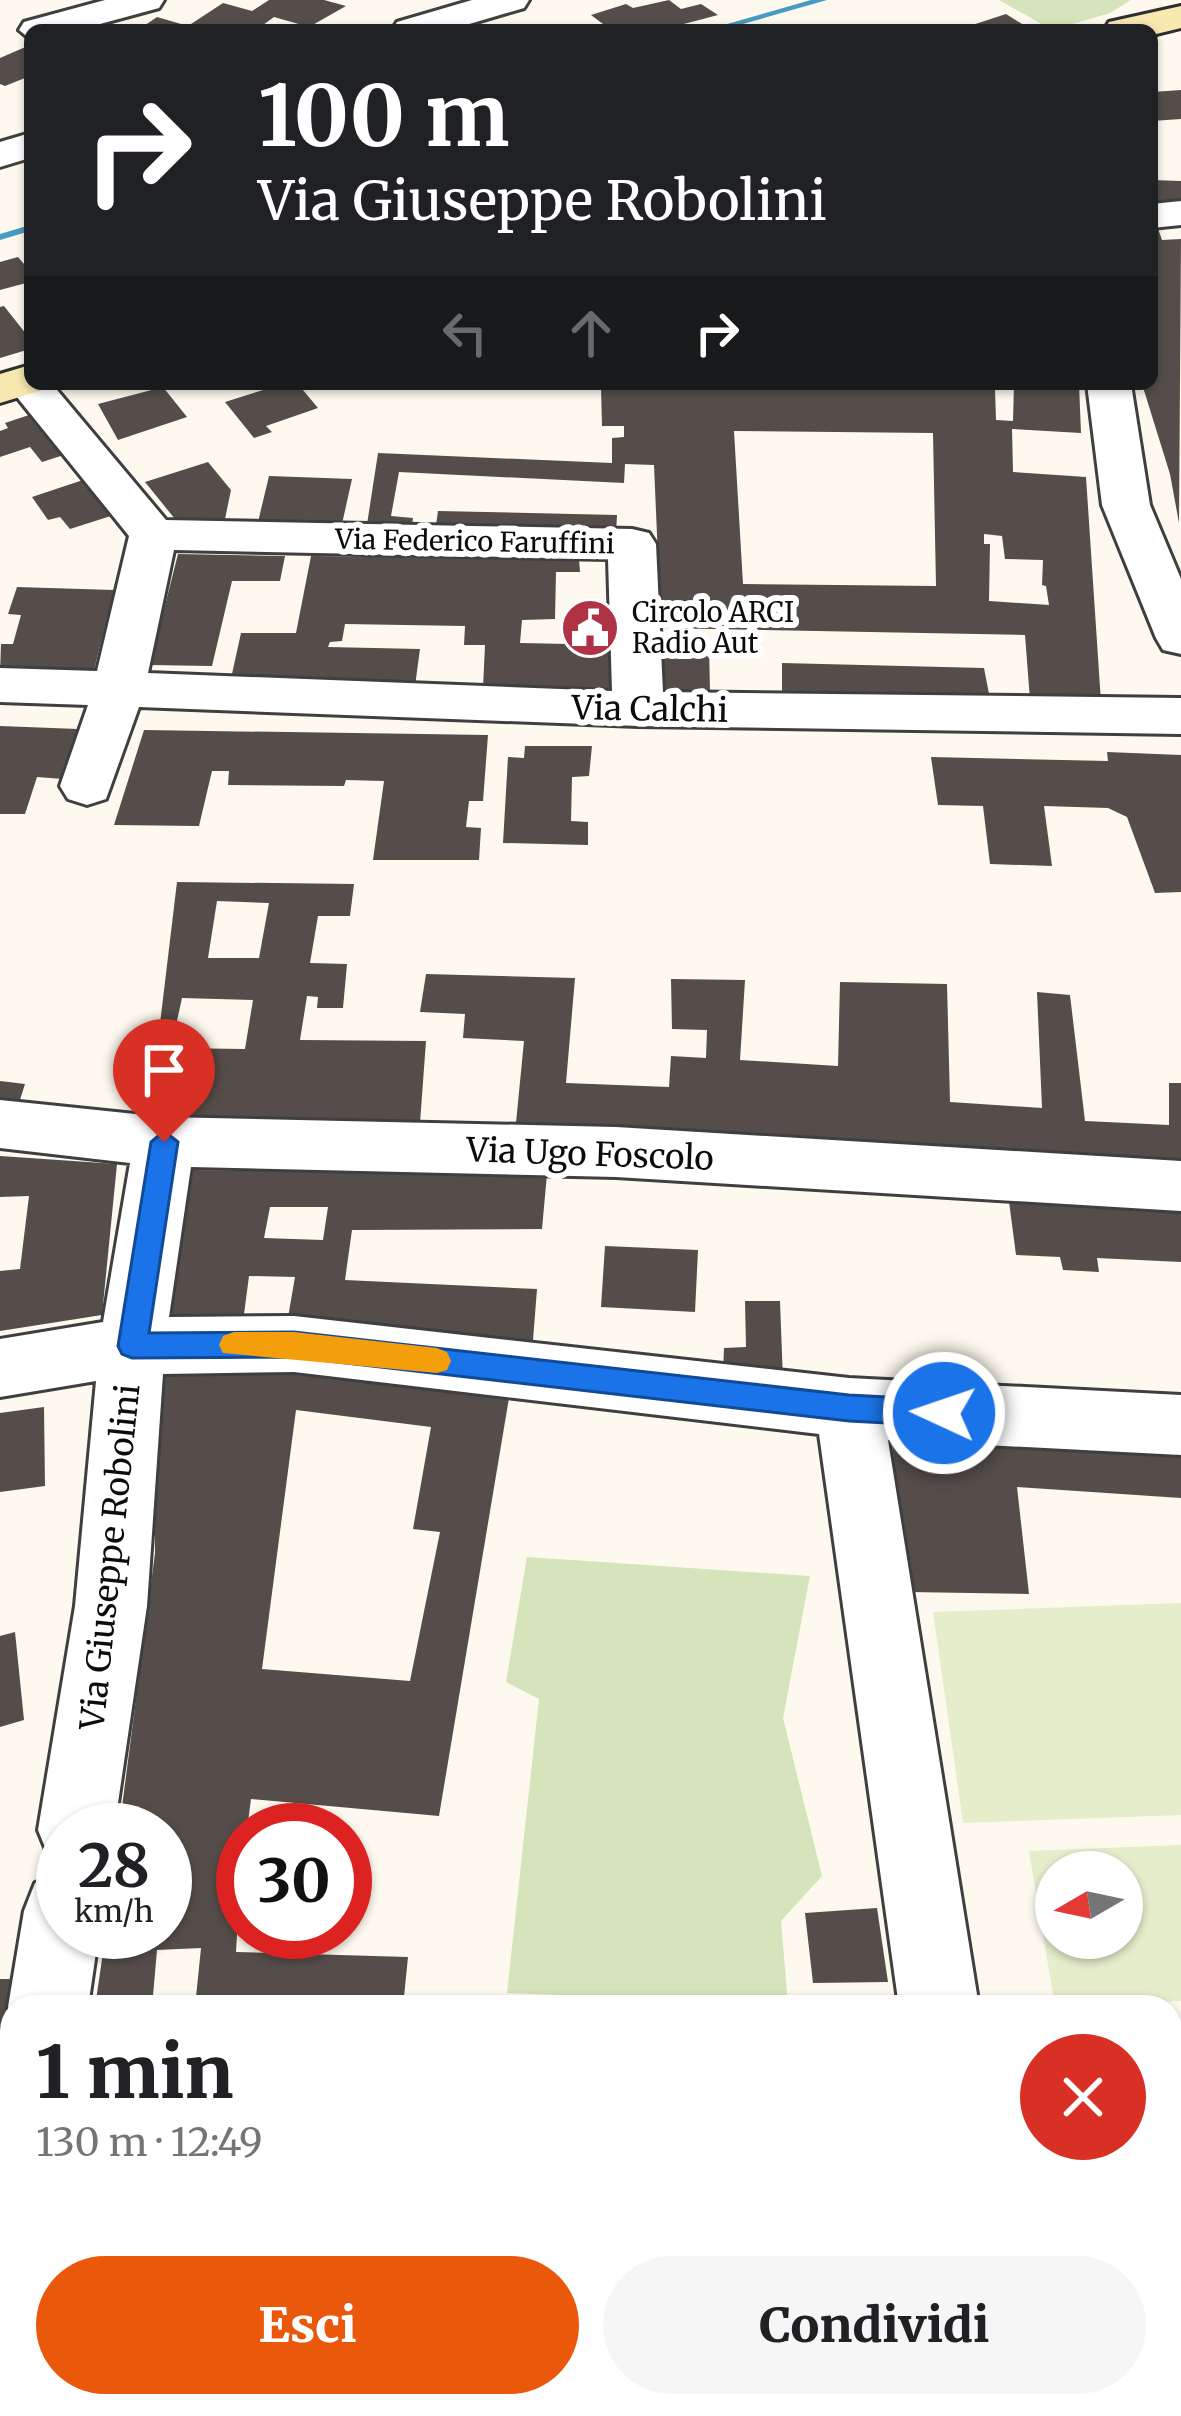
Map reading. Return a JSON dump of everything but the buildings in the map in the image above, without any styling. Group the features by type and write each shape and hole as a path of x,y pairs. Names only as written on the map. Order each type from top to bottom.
{"street":[{"path":"82,15 146,0"},
{"path":"430,24 512,0"},
{"path":"1117,24 1157,0"},
{"path":"1150,24 1181,17"},
{"path":"25,390 153,535 118,693 87,786"},
{"path":"1110,390 1126,506 1181,638"},
{"name":"Via Federico Faruffini","path":"153,535 632,544 638,709"},
{"name":"Via Calchi","path":"0,686 638,709 1181,716"},
{"name":"Via Ugo Foscolo","path":"0,1124 164,1142 616,1152 1181,1186"},
{"name":"Via Giuseppe Robolini","path":"80,1803 111,1606 132,1346 164,1142"},
{"path":"0,1368 132,1346 294,1344 849,1408 1181,1425"},
{"path":"849,1408 937,1995"},
{"path":"50,1995 56,1959"}],"green space":[{"path":"999,0 1131,0 1110,13 1072,24 1041,24"},
{"path":"527,1557 810,1576 783,1718 822,1876 781,1921 787,1995 507,1993 539,1699 506,1682"},
{"path":"1181,1603 1181,1815 963,1823 933,1612"},
{"path":"1181,1845 1181,1995 1053,1995 1047,1959 1143,1959 1143,1851 1035,1851 1035,1887 1029,1851"}],"waterway":[{"path":"733,24 822,0"},
{"path":"0,237 24,230"}],"slow traffic":[{"path":"234,1345 294,1344 437,1361"}],"place":[{"name":"Circolo ARCI Radio Aut","path":"590,628"}],"route":[{"path":"164,1142 132,1346 294,1344 849,1408 944,1413"}]}
